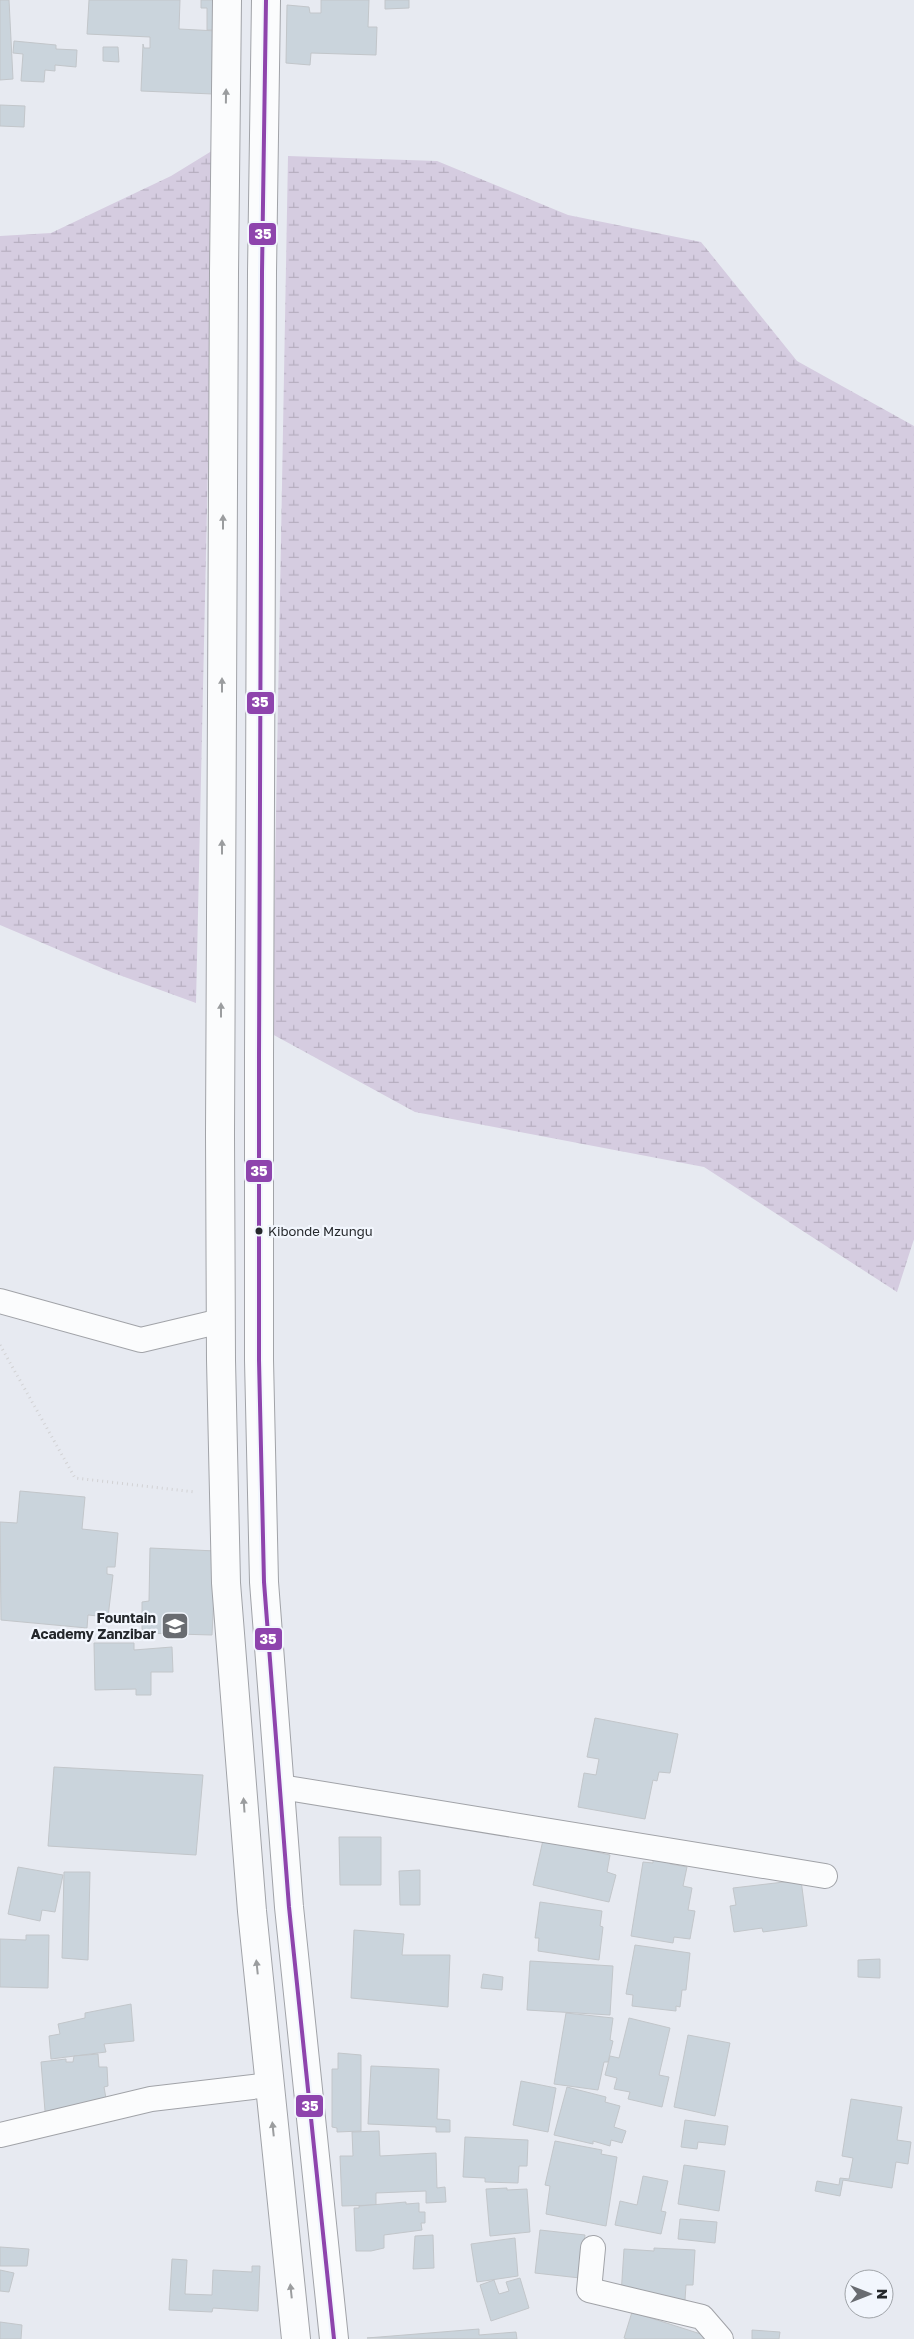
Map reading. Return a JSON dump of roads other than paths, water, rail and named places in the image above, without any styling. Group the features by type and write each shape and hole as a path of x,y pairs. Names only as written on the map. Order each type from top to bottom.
{"main road":[{"path":"227,0 221,1058 221,1321 226,1583 268,2085 296,2339"},
{"path":"266,0 259,1058 259,1360 264,1582 289,1907 334,2339"}],"street":[{"path":"0,1300 140,1340 221,1321"},
{"path":"281,1787 825,1876"},
{"path":"0,2135 151,2099 268,2085"},
{"path":"593,2248 589,2290 702,2318 721,2339"}],"place":[{"name":"Kibonde Mzungu","path":"259,1231"},
{"name":"Fountain Academy Zanzibar","path":"175,1626"}]}
